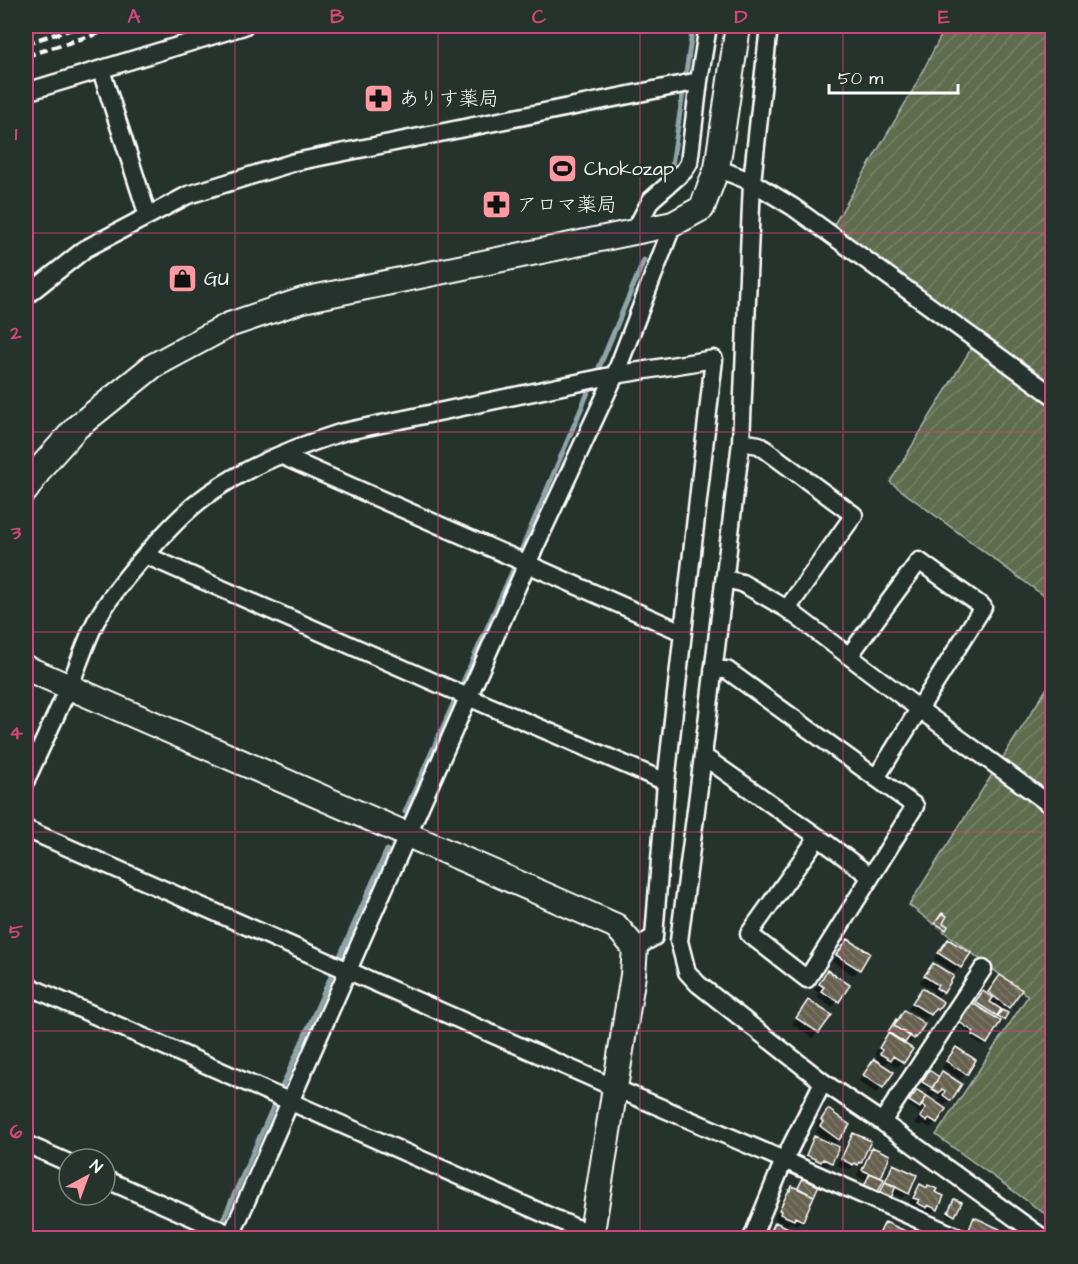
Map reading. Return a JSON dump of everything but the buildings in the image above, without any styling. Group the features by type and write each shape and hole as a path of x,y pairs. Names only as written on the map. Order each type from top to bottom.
{"street":[{"path":"26,92 244,26"},
{"path":"634,232 651,200 684,171 689,163 694,82 708,26"},
{"path":"26,490 43,465 77,427 153,366 229,325 303,300 673,224 702,208 717,168 738,26"},
{"path":"769,26 752,182 741,442 704,756 679,941 687,972 698,984 823,1082 1043,1239"},
{"path":"101,70 148,216"},
{"path":"26,296 86,249 188,195 295,162 694,82"},
{"path":"717,168 752,182 793,207 1053,395"},
{"path":"117,1184 228,1234 340,967 408,835 461,694 520,561 609,377 673,224"},
{"path":"26,780 96,621 134,566 171,527 207,495 280,455 343,432 609,377 714,359 666,782 644,943 633,975 591,1237 26,985"},
{"path":"741,442 759,445 854,515 787,609"},
{"path":"280,455 682,632"},
{"path":"145,555 666,782"},
{"path":"849,656 919,561 983,607 876,778"},
{"path":"725,579 742,583 787,609 919,709 1053,806"},
{"path":"26,668 616,926 644,943 679,941"},
{"path":"713,670 727,670 915,806 807,979 749,934 818,837"},
{"path":"704,756 870,876"},
{"path":"26,829 960,1239"},
{"path":"882,1122 983,969"},
{"path":"752,1239 784,1160 823,1082"},
{"path":"26,1144 57,1158"}],"green space":[{"path":"946,26 1052,26 1052,602 890,482 980,334 833,226 913,90"},
{"path":"1052,680 1052,1219 936,1135 1028,996 909,905"}],"waterway":[{"path":"671,172 693,26"},
{"path":"596,375 644,260"},
{"path":"405,812 512,572 592,383"},
{"path":"215,1238 387,850"}],"railway":[{"path":"26,43 82,26"},
{"path":"26,56 122,26"}],"place":[{"name":"ありす薬局","path":"378,98"},
{"name":"Chokozap","path":"563,168"},
{"name":"アロマ薬局","path":"496,204"},
{"name":"GU","path":"183,278"}]}
